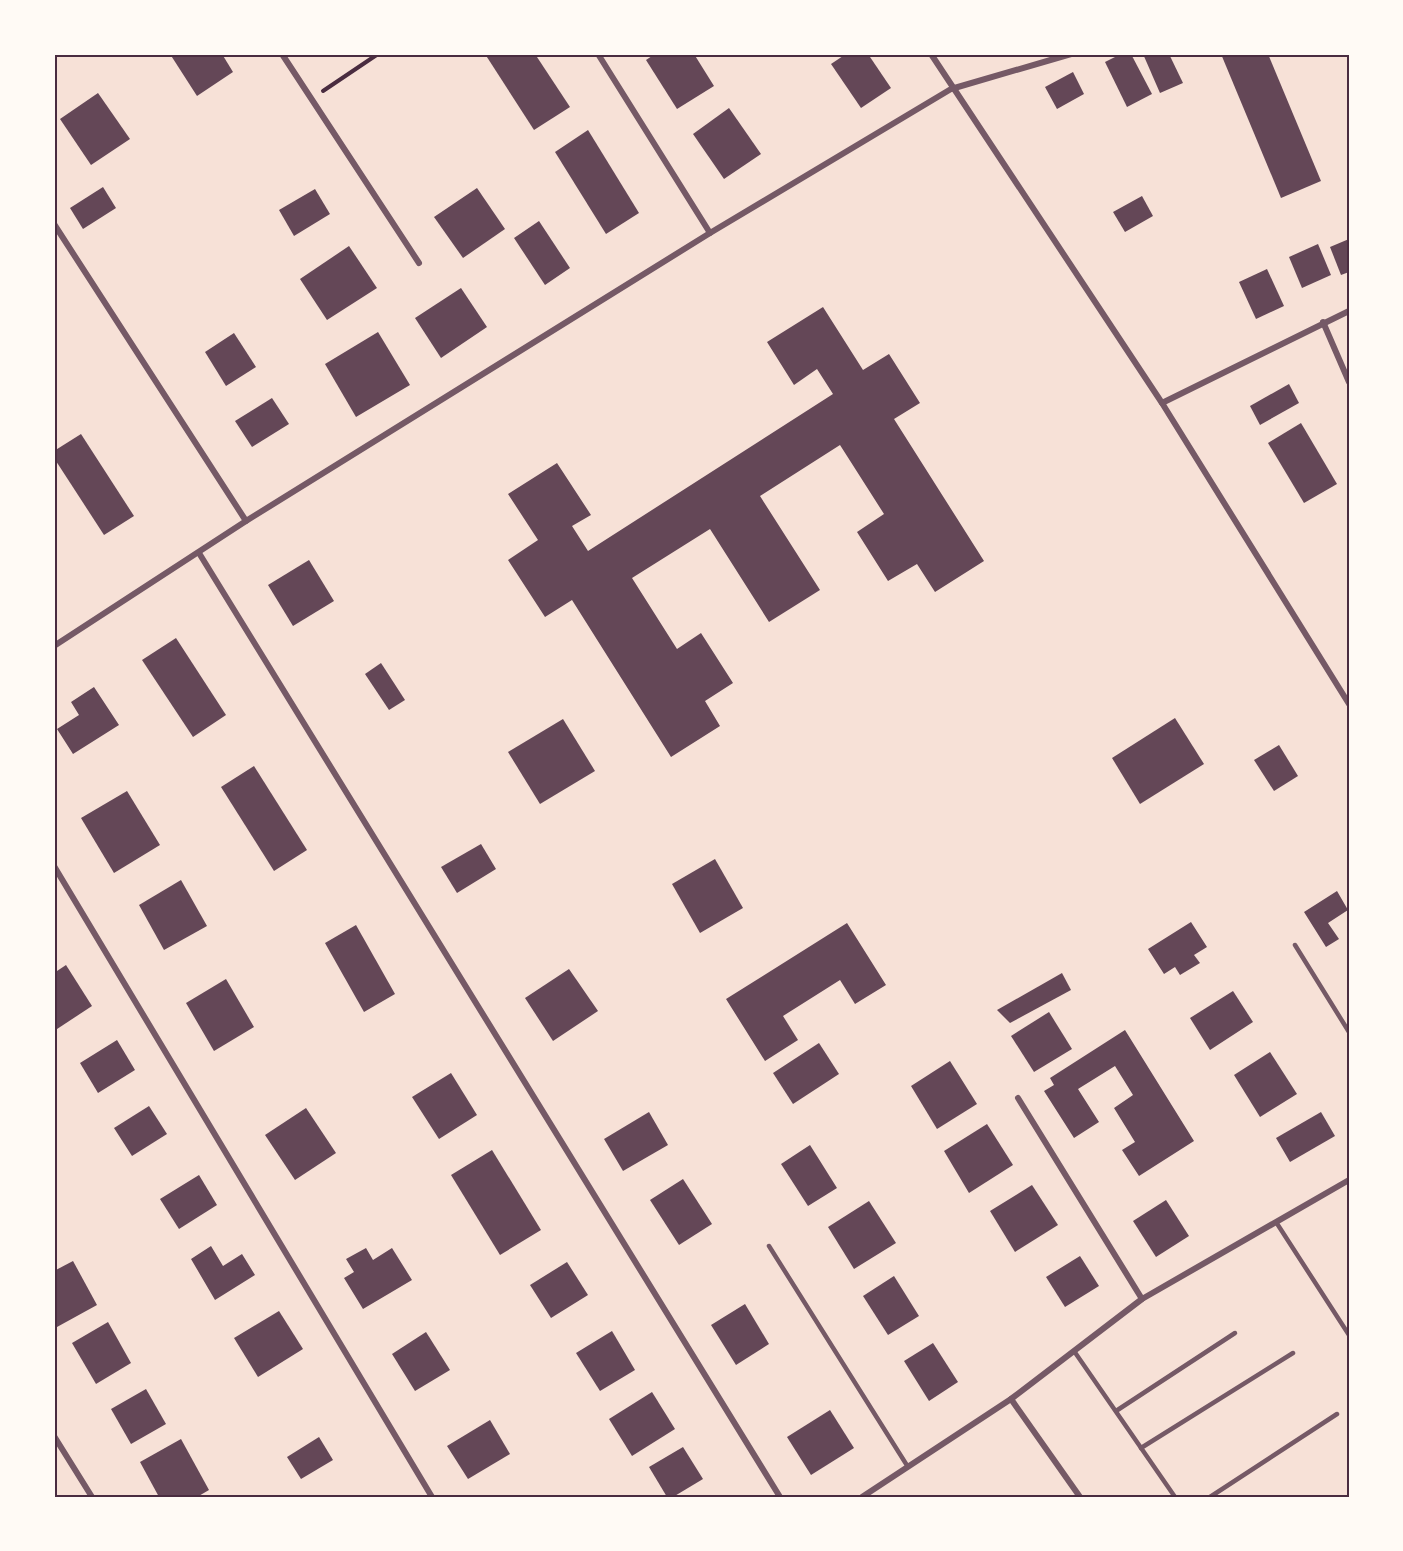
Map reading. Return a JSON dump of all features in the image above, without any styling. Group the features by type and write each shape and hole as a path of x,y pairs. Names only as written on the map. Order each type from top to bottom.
{"street":[{"path":"282,54 419,263"},
{"path":"598,54 710,233"},
{"path":"931,54 951,89 1162,403 1349,704"},
{"path":"54,646 246,521 710,233 951,89 1071,54"},
{"path":"54,224 246,521"},
{"path":"1162,403 1349,311"},
{"path":"1323,322 1349,382"},
{"path":"199,553 780,1497"},
{"path":"54,866 432,1497"},
{"path":"1018,1098 1142,1299"},
{"path":"862,1497 1011,1399 1142,1299 1349,1180"},
{"path":"1011,1399 1080,1497"},
{"path":"54,1436 92,1497"}],"lane":[{"path":"1295,945 1349,1032"},
{"path":"1276,1222 1349,1335"},
{"path":"769,1246 908,1467"},
{"path":"1116,1412 1235,1334"},
{"path":"1074,1352 1175,1497"},
{"path":"1142,1448 1293,1353"},
{"path":"1210,1497 1337,1414"}],"path":[{"path":"312,98 378,54"}],"building":[{"path":"170,54 222,54 233,72 197,96"},
{"path":"485,54 535,54 570,107 534,130"},
{"path":"655,54 694,54 714,86 677,109 646,60"},
{"path":"846,54 868,54 891,88 861,108 831,64"},
{"path":"1121,54 1131,54 1152,94 1127,107 1105,62"},
{"path":"1143,54 1169,54 1183,83 1160,93"},
{"path":"1221,54 1268,54 1321,181 1281,198"},
{"path":"1073,72 1084,94 1057,109 1045,87"},
{"path":"98,93 130,139 91,165 60,119"},
{"path":"729,108 761,154 724,179 693,134"},
{"path":"588,130 639,213 606,234 555,152"},
{"path":"103,187 116,208 83,229 70,208"},
{"path":"477,188 505,229 463,258 434,217"},
{"path":"315,189 330,214 294,236 279,210"},
{"path":"1142,196 1153,216 1125,232 1113,212"},
{"path":"539,221 570,268 545,285 514,238"},
{"path":"1349,239 1349,272 1341,275 1330,247"},
{"path":"1318,244 1331,275 1302,288 1289,257"},
{"path":"349,246 377,288 327,320 300,279"},
{"path":"1267,269 1284,306 1256,319 1239,282"},
{"path":"461,288 487,327 441,358 415,318"},
{"path":"823,307 863,370 889,354 920,403 894,419 984,561 935,592 917,564 888,581 857,532 884,514 840,445 760,496 820,590 769,622 710,529 632,578 677,649 701,633 733,683 705,701 720,726 671,757 572,600 545,617 508,560 538,540 508,494 557,463 591,515 572,526 588,551 833,394 817,369 794,385 767,342"},
{"path":"378,332 410,385 356,417 325,364"},
{"path":"234,333 256,367 226,386 205,352"},
{"path":"1289,384 1299,403 1260,425 1250,406"},
{"path":"272,398 289,424 252,447 235,421"},
{"path":"1301,423 1337,484 1304,503 1268,443"},
{"path":"81,434 134,516 104,535 54,458 54,451"},
{"path":"309,560 334,601 293,626 268,585"},
{"path":"176,638 226,715 193,737 142,660"},
{"path":"381,663 405,700 389,710 365,674"},
{"path":"94,687 119,725 73,754 57,729 79,715 71,702"},
{"path":"1175,718 1204,764 1140,804 1112,758"},
{"path":"563,719 595,771 540,804 508,752"},
{"path":"1279,745 1298,776 1274,791 1254,760"},
{"path":"254,766 307,850 274,871 221,787"},
{"path":"127,791 160,845 114,873 81,818"},
{"path":"481,844 496,869 457,893 441,867"},
{"path":"715,859 743,908 700,933 672,884"},
{"path":"181,880 207,926 164,950 139,905"},
{"path":"1337,891 1348,910 1328,923 1339,939 1326,947 1304,912"},
{"path":"1191,922 1207,947 1194,955 1200,963 1180,975 1175,967 1164,974 1148,949"},
{"path":"847,923 886,985 855,1004 840,980 783,1016 798,1040 765,1061 726,999"},
{"path":"356,925 395,994 364,1012 325,943"},
{"path":"66,965 92,1006 54,1031 54,973"},
{"path":"569,969 598,1011 553,1041 525,998"},
{"path":"1062,973 1071,990 1010,1023 997,1010"},
{"path":"226,979 254,1027 214,1051 186,1003"},
{"path":"1233,991 1253,1022 1210,1050 1190,1018"},
{"path":"1049,1012 1072,1049 1034,1072 1011,1036"},
{"path":"1125,1030 1194,1141 1139,1176 1122,1150 1135,1142 1114,1108 1133,1095 1115,1066 1078,1089 1099,1122 1074,1138 1044,1091 1054,1085 1050,1078"},
{"path":"117,1040 135,1070 98,1093 80,1063"},
{"path":"819,1043 839,1074 793,1104 773,1073"},
{"path":"1270,1052 1297,1094 1260,1117 1234,1075"},
{"path":"950,1061 977,1104 937,1129 911,1086"},
{"path":"451,1073 477,1115 439,1139 412,1097"},
{"path":"149,1106 167,1134 132,1156 114,1128"},
{"path":"306,1108 336,1153 295,1180 265,1135"},
{"path":"649,1112 668,1145 623,1171 604,1139"},
{"path":"1321,1112 1335,1136 1290,1162 1276,1138"},
{"path":"987,1124 1013,1165 969,1193 944,1151"},
{"path":"810,1145 837,1188 808,1206 781,1164"},
{"path":"492,1150 541,1230 500,1255 451,1175"},
{"path":"199,1175 217,1205 179,1229 160,1199"},
{"path":"683,1179 712,1224 679,1245 650,1200"},
{"path":"1032,1185 1058,1225 1015,1252 990,1211"},
{"path":"1166,1200 1189,1236 1156,1257 1133,1221"},
{"path":"869,1201 896,1243 854,1269 828,1227"},
{"path":"211,1246 223,1266 242,1254 255,1275 215,1300 191,1259"},
{"path":"366,1248 373,1260 392,1248 412,1280 363,1309 344,1278 354,1272 346,1259"},
{"path":"1080,1256 1099,1286 1065,1307 1046,1277"},
{"path":"73,1261 97,1305 57,1327 54,1322 54,1271"},
{"path":"567,1262 588,1295 551,1318 530,1285"},
{"path":"894,1276 919,1316 888,1335 863,1296"},
{"path":"745,1304 769,1344 736,1365 711,1325"},
{"path":"279,1311 303,1349 258,1377 234,1338"},
{"path":"108,1322 131,1363 96,1384 72,1343"},
{"path":"612,1331 635,1370 600,1391 576,1353"},
{"path":"426,1332 450,1370 415,1391 392,1354"},
{"path":"933,1343 958,1382 929,1401 904,1361"},
{"path":"146,1389 166,1424 131,1444 111,1409"},
{"path":"652,1392 675,1429 632,1456 609,1419"},
{"path":"830,1410 854,1448 811,1475 787,1437"},
{"path":"490,1420 510,1454 468,1479 447,1446"},
{"path":"319,1437 333,1460 301,1479 287,1457"},
{"path":"181,1439 209,1490 197,1497 159,1497 140,1462"},
{"path":"683,1447 703,1479 673,1497 667,1497 649,1467"}]}
